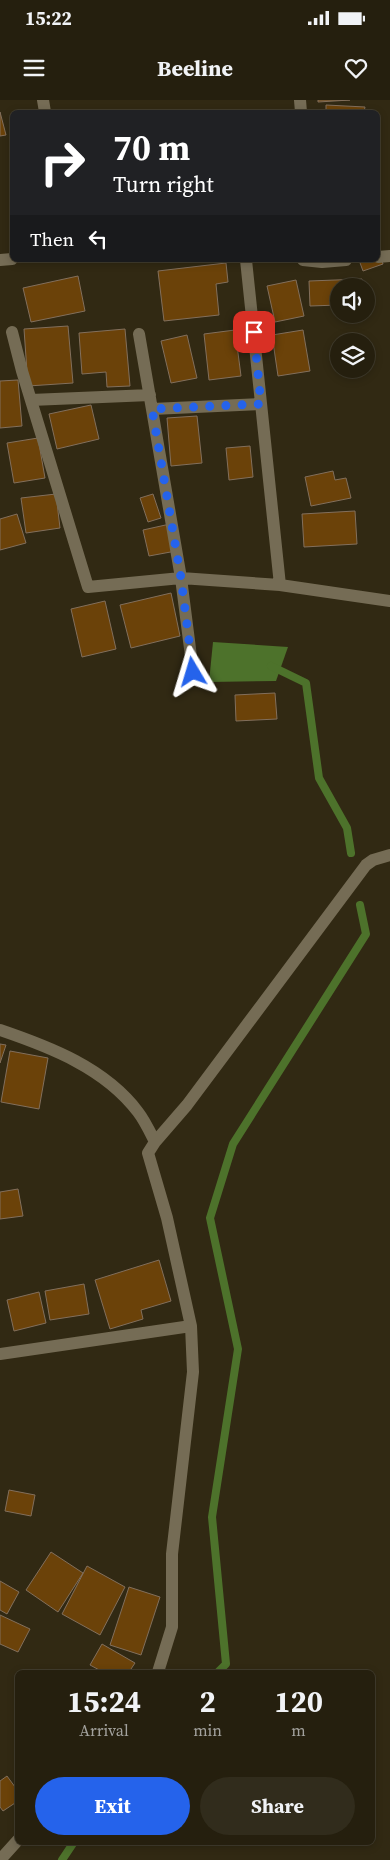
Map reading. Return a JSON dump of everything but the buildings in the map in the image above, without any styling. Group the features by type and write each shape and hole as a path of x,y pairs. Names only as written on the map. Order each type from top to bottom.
{"street":[{"path":"246,262 280,585"},
{"path":"12,332 30,400 88,588 181,578 280,585 390,601"},
{"path":"139,334 181,578 193,672"},
{"path":"30,400 150,395"},
{"path":"152,409 261,404"},
{"path":"159,1670 172,1627 172,1554 193,1372 191,1326 166,1218 148,1153 155,1142 187,1105 366,865 373,860 390,855"},
{"path":"0,1030 42,1044 104,1078 138,1111 155,1142"},
{"path":"0,1354 191,1326"},
{"path":"0,1860 15,1843"}],"shaded area":[{"path":"213,642 288,647 276,681 209,682"}],"waterway":[{"path":"271,666 306,683 319,778 347,828 351,853"},
{"path":"220,1670 226,1664 212,1517 238,1349 210,1218 233,1144 366,934 360,905"},
{"path":"62,1860 72,1845"}],"route":[{"path":"193,672 181,578 152,409 261,404 254,332"}]}
